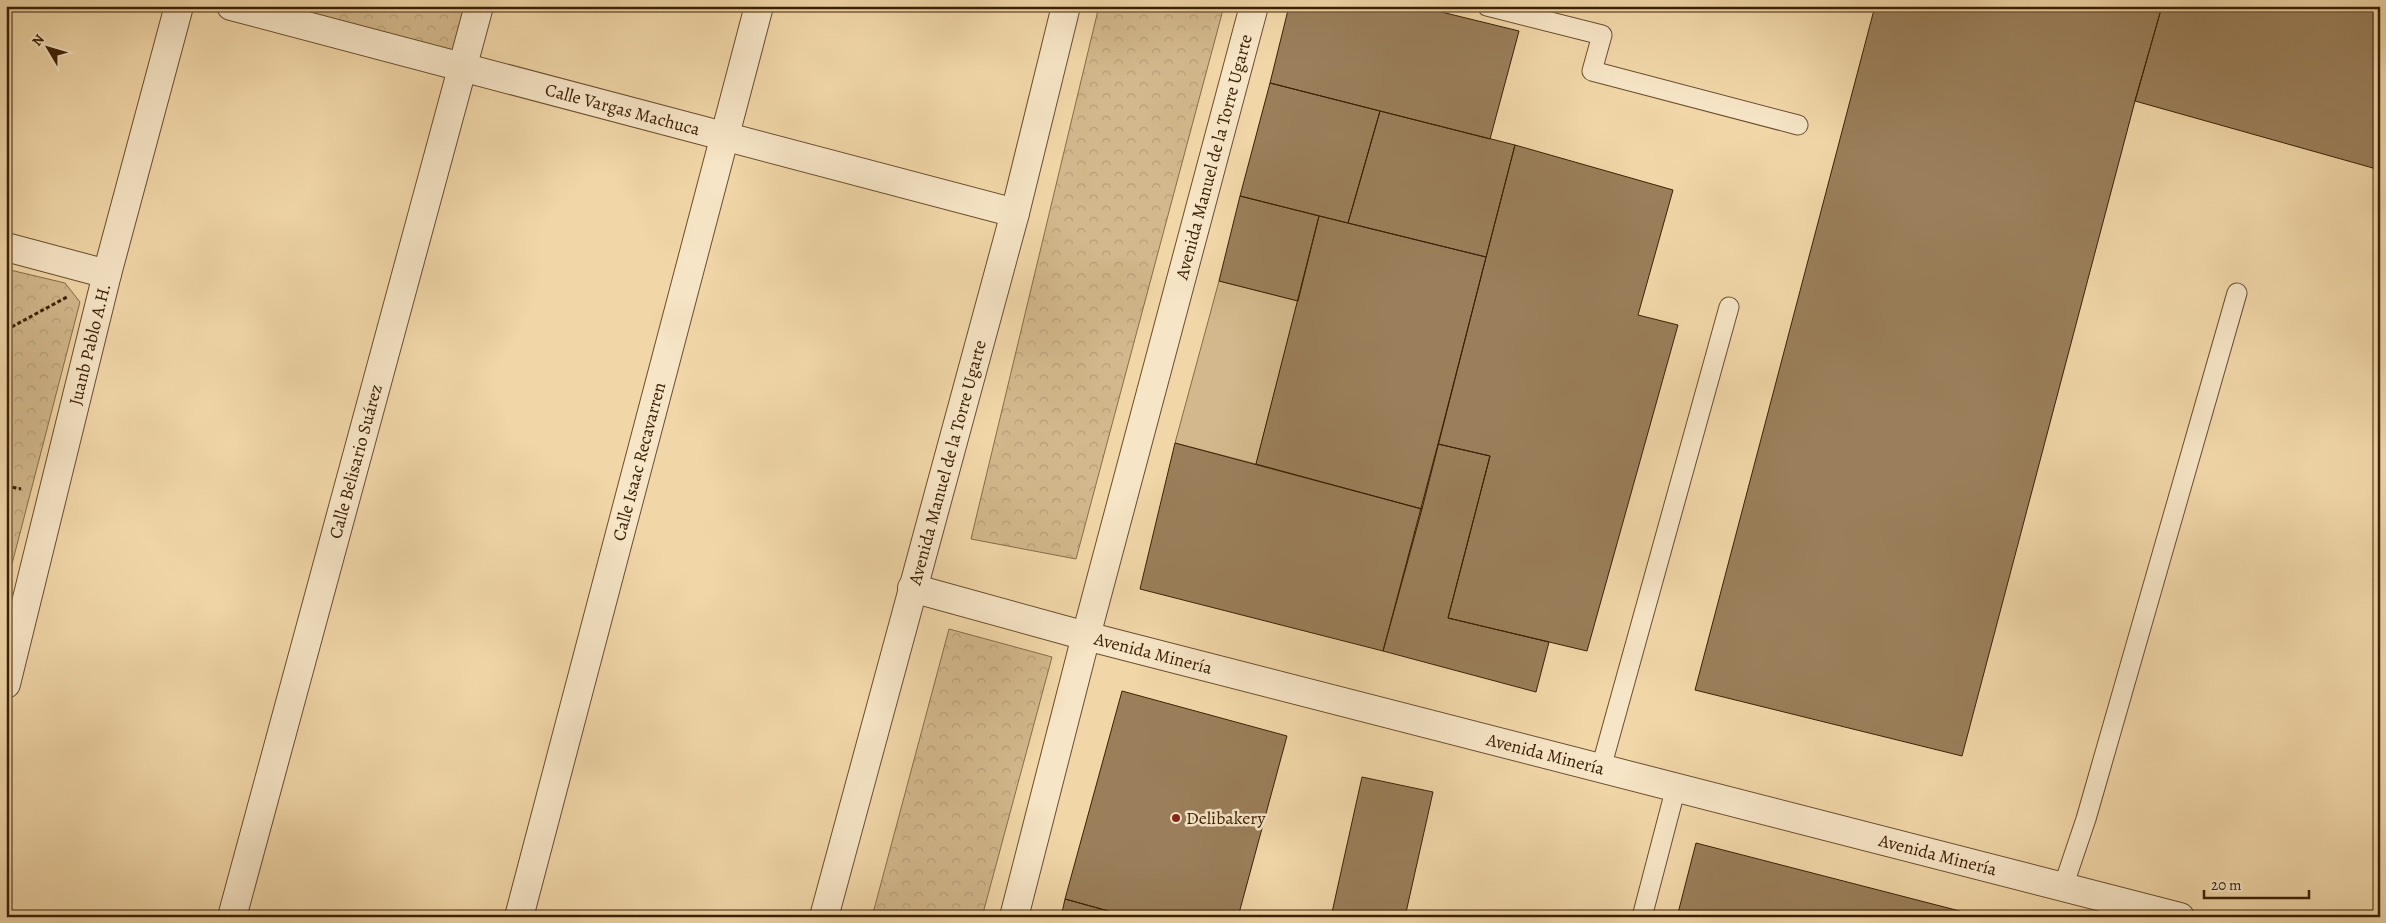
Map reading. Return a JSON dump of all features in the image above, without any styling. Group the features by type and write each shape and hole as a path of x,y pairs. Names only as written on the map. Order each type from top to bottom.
{"street":[{"name":"Juanb Pablo A.H.","path":"6,684 107,274 179,6"},
{"name":"Calle Vargas Machuca","path":"231,6 1015,213"},
{"name":"Calle Belisario Suárez","path":"232,917 480,6"},
{"name":"Calle Isaac Recavarren","path":"519,917 759,6"},
{"name":"Avenida Manuel de la Torre Ugarte","path":"824,917 1015,213 1066,6"},
{"name":"Avenida Manuel de la Torre Ugarte","path":"1014,917 1086,636 1254,6"},
{"path":"6,248 107,274"},
{"name":"Avenida Minería","path":"912,588 1086,636 2180,917"}],"lane":[{"path":"1486,6 1602,35 1592,71 1798,125"},
{"path":"2063,887 2086,819 2237,293"},
{"path":"1601,768 1729,307"},
{"path":"1642,917 1676,787"}],"path":[{"path":"6,330 107,274"}],"green space":[{"path":"257,6 470,6 458,57"},
{"path":"1099,6 1224,6 1076,559 971,539"},
{"path":"6,269 65,283 80,302 6,587"},
{"path":"1219,281 1298,301 1256,464 1175,443"},
{"path":"949,629 1052,657 982,917 872,917"}],"building":[{"path":"1289,6 1417,6 1519,31 1490,139 1270,83"},
{"path":"1875,6 2162,6 2135,101 1962,756 1695,690"},
{"path":"2162,6 2380,6 2380,170 2135,101"},
{"path":"1270,83 1380,111 1348,223 1240,196"},
{"path":"1380,111 1515,145 1486,257 1348,223"},
{"path":"1515,145 1673,190 1638,315 1678,325 1587,651 1448,618 1490,456 1438,444"},
{"path":"1240,196 1319,216 1298,301 1219,281"},
{"path":"1319,216 1486,257 1422,509 1256,464"},
{"path":"1175,443 1422,509 1383,651 1140,589"},
{"path":"1438,444 1490,456 1448,618 1549,642 1536,692 1383,651"},
{"name":"Delibakery","path":"1122,691 1287,736 1238,917 1130,917 1065,899"},
{"path":"1362,777 1433,792 1405,917 1331,917"},
{"path":"1696,843 1983,917 1677,917"},
{"path":"1065,899 1130,917 1061,917"}],"place":[{"name":"Delibakery","path":"1176,818"}]}
